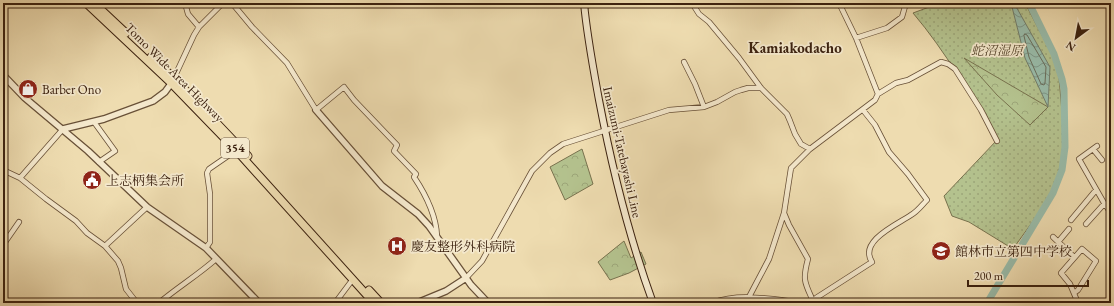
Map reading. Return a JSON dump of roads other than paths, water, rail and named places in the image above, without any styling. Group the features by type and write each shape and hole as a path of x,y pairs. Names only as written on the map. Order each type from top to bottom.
{"highway":[{"name":"Tomo Wide Area Highway","path":"86,3 173,81"},
{"name":"Tomo Wide Area Highway","path":"94,3 238,148 381,303"},
{"name":"Tomo Wide Area Highway","path":"238,148 374,303"}],"main road":[{"name":"Imaizumi-Tatebayashi Line","path":"584,5 587,38 604,130 641,272 653,303"}],"street":[{"path":"185,3 188,14 199,27"},
{"path":"20,178 63,129 111,117 158,98 165,92 173,81 199,27 223,3"},
{"path":"232,3 252,27 287,63 316,110 382,186 423,219 437,236 466,278 488,303"},
{"path":"584,5 594,3"},
{"path":"692,3 699,14 709,22 739,58 760,88 787,114 795,134 801,144 810,149"},
{"path":"839,3 856,38 878,94"},
{"path":"856,38 887,28 902,17 906,3"},
{"path":"684,62 704,107"},
{"path":"748,303 749,297 770,259 784,213 791,168 810,149 875,100 878,94 896,83 908,80 940,62 948,64 955,69 981,110 997,140"},
{"path":"3,75 24,98 63,129 147,208 206,248 259,303"},
{"path":"316,110 344,87 354,100 397,145 394,151 416,174 414,177 426,195 436,221 437,236"},
{"path":"418,303 446,291 466,278 482,261 524,182 540,162 563,144 669,110 704,107 717,102 734,92 748,88 760,88"},
{"path":"814,303 816,298 872,262 868,253 873,242 889,228 912,215 927,200 908,174 889,152 875,125 863,110"},
{"path":"94,122 115,151 99,162"},
{"path":"1102,160 1095,147 1079,159 1104,204 1111,213"},
{"path":"206,248 210,242 210,194 207,173 209,169 238,148"},
{"path":"3,170 20,178 76,221 87,233 105,246 118,261 126,289 137,303"},
{"path":"1072,220 1096,190"},
{"path":"1086,224 1104,204"},
{"path":"105,246 147,208"},
{"path":"784,213 808,259 804,280 814,303"},
{"path":"3,245 19,222"},
{"path":"1058,242 1068,229"},
{"path":"1053,237 1074,257"},
{"path":"1074,293 1078,290 1096,260 1082,249 1061,273 1070,284 1078,303"},
{"path":"159,303 200,273 216,259"},
{"path":"335,303 353,279"},
{"path":"712,303 722,299 749,297 805,303"}],"water":[{"path":"1011,3 1014,3 1050,67 1048,107 1025,58"}],"waterway":[{"path":"987,303 1053,193 1062,170 1065,147 1064,89 1054,54 1029,3"}],"place":[{"name":"Barber Ono","path":"28,89"},
{"name":"上志柄集会所","path":"92,180"},
{"name":"慶友整形外科病院","path":"397,246"},
{"name":"館林市立第四中学校","path":"941,251"}],"district":[{"name":"Kamiakodacho","path":"795,48"}],"park label":[{"name":"蛇沼湿原","path":"997,50"}]}
